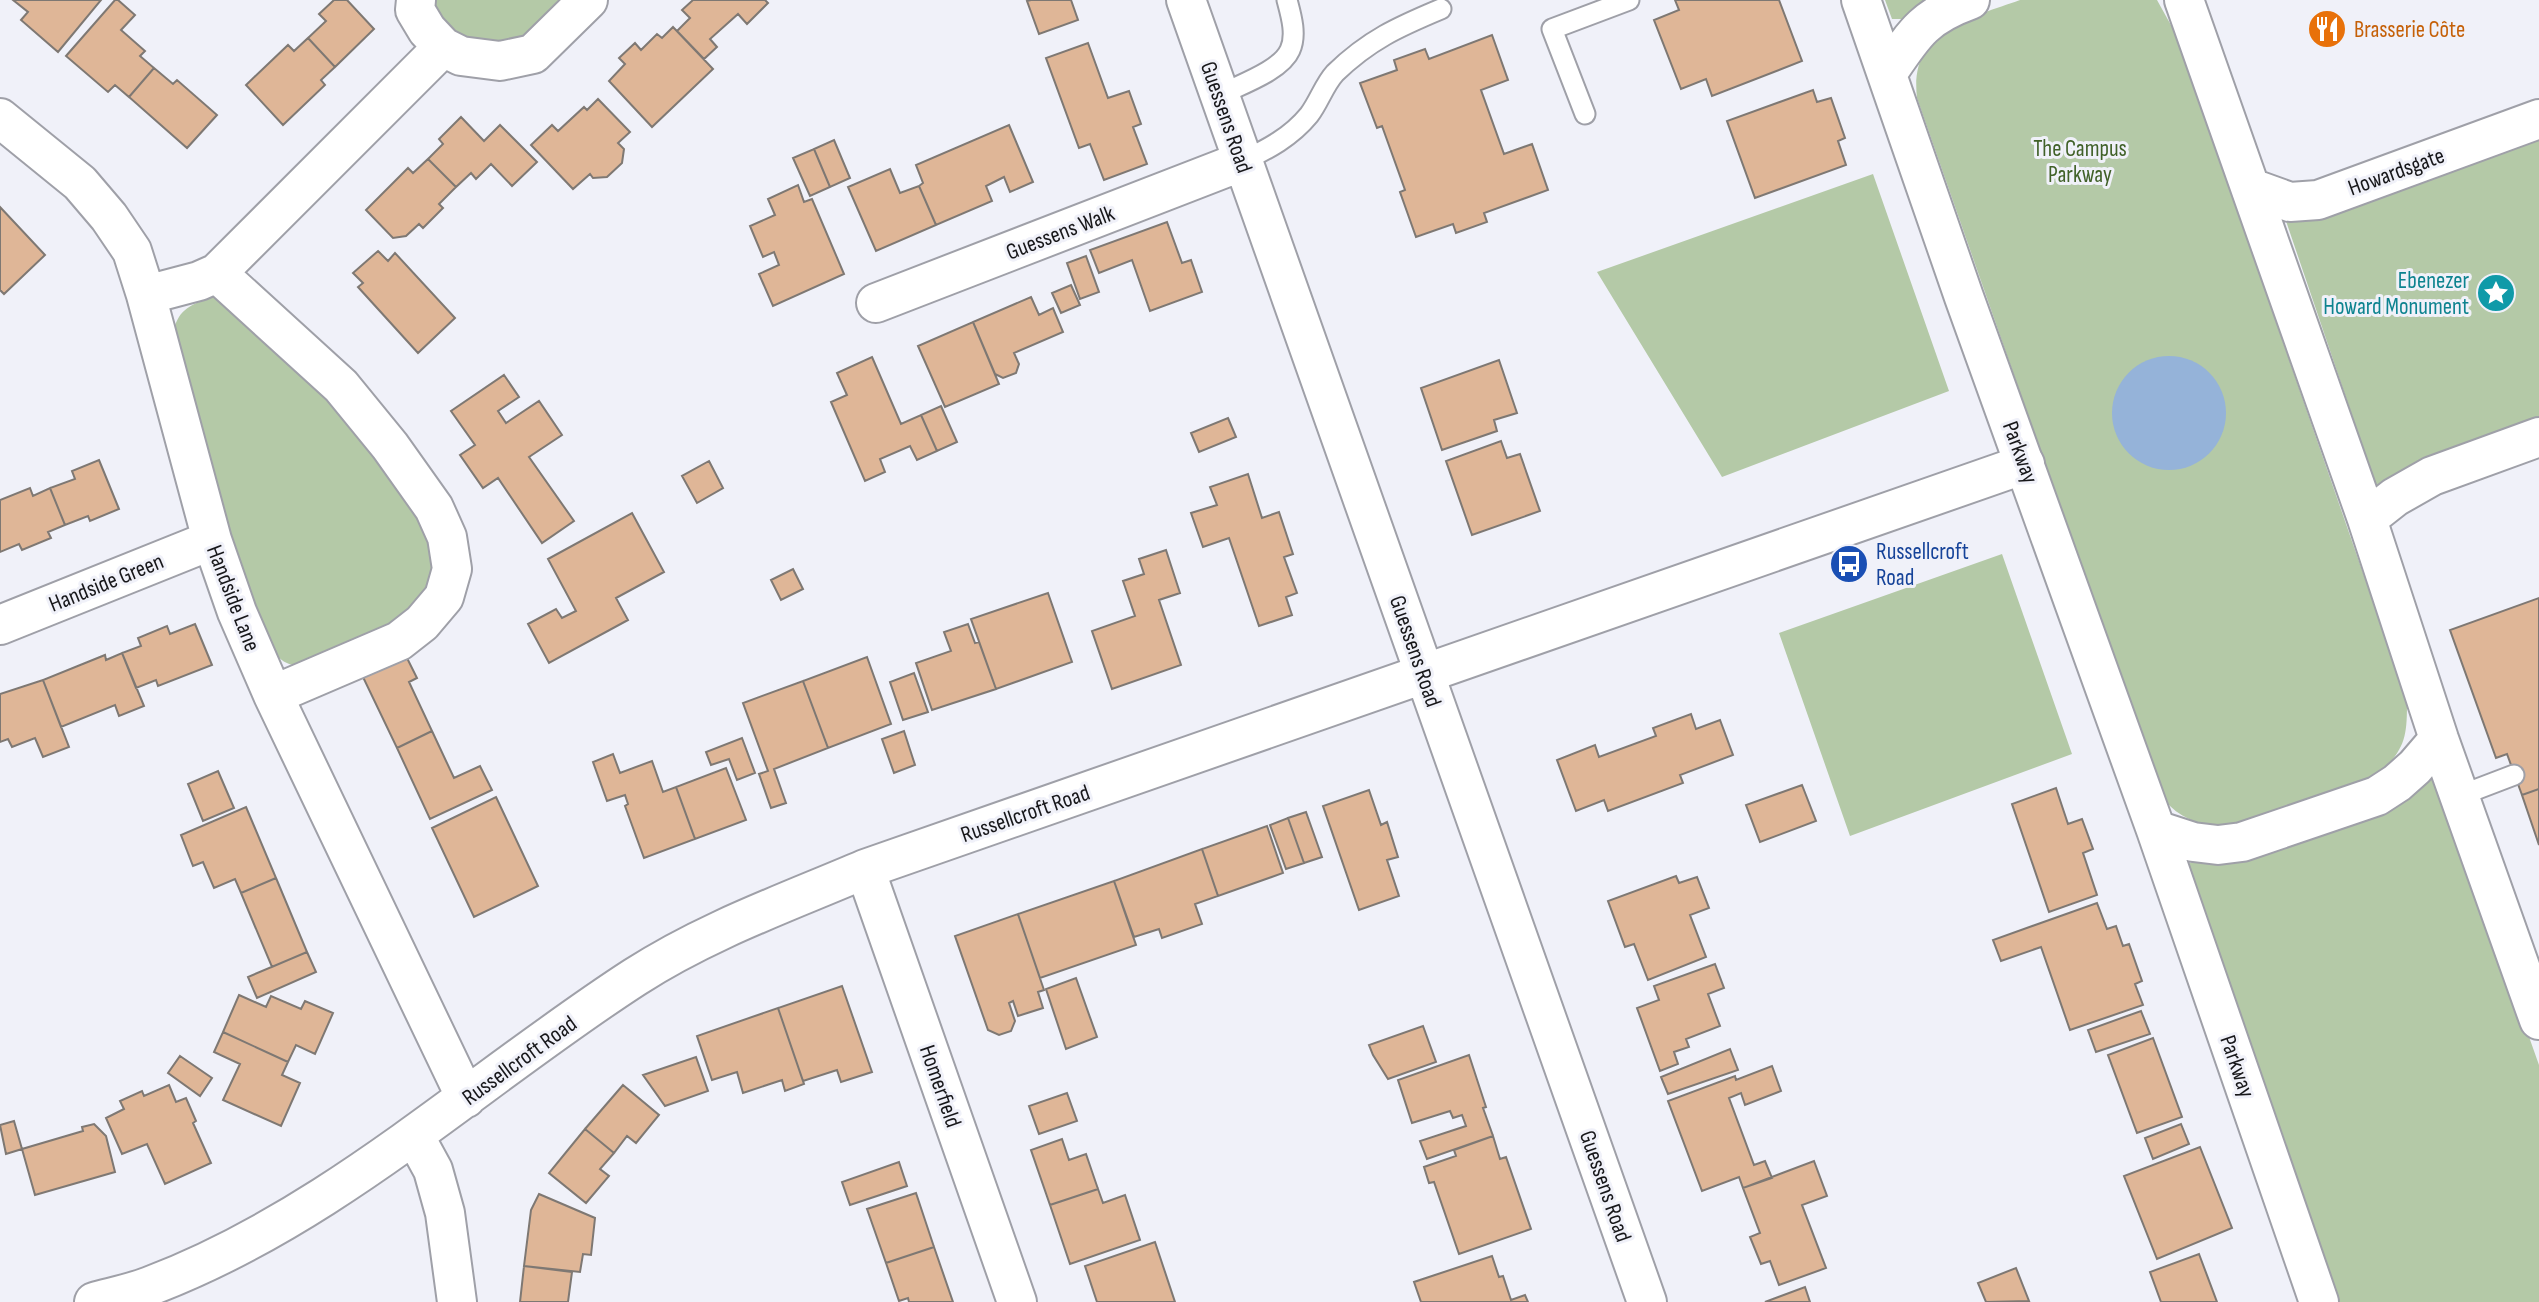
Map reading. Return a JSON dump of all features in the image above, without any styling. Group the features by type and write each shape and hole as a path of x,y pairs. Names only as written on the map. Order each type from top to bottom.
{"street":[{"path":"416,0 415,10 427,30 443,47 461,56 500,61 533,54 589,0"},
{"name":"Guessens Road","path":"1186,0 1647,1302"},
{"name":"Parkway","path":"1861,0 1964,297 2156,830 2319,1302"},
{"path":"1887,74 1914,34 1931,18 1947,8 1970,0"},
{"path":"2184,0 2367,519 2439,739 2539,1020"},
{"path":"146,295 199,281 217,273 443,47"},
{"name":"Handside Lane","path":"0,118 80,183 109,217 132,251 212,540 237,612 273,695 466,1098"},
{"name":"Howardsgate","path":"2251,188 2290,202 2318,200 2539,119"},
{"name":"Guessens Walk","path":"876,303 1243,161"},
{"path":"217,273 341,386 390,446 434,508 447,537 452,569 444,597 422,623 399,641 273,695"},
{"path":"2367,519 2395,497 2432,476 2539,438"},
{"name":"Russellcroft Road","path":"94,1302 149,1287 239,1247 415,1137 636,976 704,939 865,869 2025,464"},
{"name":"Handside Green","path":"0,625 212,540"},
{"path":"2156,830 2193,842 2218,845 2242,842 2377,796 2415,767 2439,739"},
{"name":"Homerfield","path":"865,869 1017,1302"},
{"path":"415,1137 433,1170 445,1213 457,1302"}],"lane":[{"path":"1220,95 1273,69 1290,50 1293,22 1287,0"},
{"path":"1586,114 1552,29 1629,0"},
{"path":"1243,161 1278,144 1310,114 1332,76 1357,53 1388,32 1441,9"},
{"path":"2459,796 2514,775"}],"green space":[{"path":"434,0 576,0 521,42 494,47 451,37 437,17"},
{"path":"1885,0 1927,0 1904,19 1892,19"},
{"name":"The Campus Parkway","path":"2020,0 2157,0 2177,36 2407,700 2403,741 2395,757 2379,775 2233,827 2208,825 2176,812 2158,787 1917,98 1917,75 1922,56 1932,42 1962,21"},
{"path":"2539,140 2539,422 2377,489 2285,218 2351,206"},
{"path":"1873,174 1949,391 1722,477 1597,272"},
{"path":"212,297 224,299 337,399 439,543 423,607 411,620 304,667 284,661 275,654 263,637 207,462 172,336 177,320 185,310"},
{"path":"2002,554 2072,754 1850,836 1779,633"},
{"path":"2434,779 2439,783 2539,1065 2539,1302 2339,1302 2187,872 2188,864 2196,860"}],"water":[{"path":"2169,356 2191,361 2209,373 2221,391 2226,413 2221,435 2209,453 2191,465 2169,470 2147,465 2129,453 2117,435 2112,413 2117,391 2129,373 2147,361"}],"building":[{"path":"13,0 101,0 58,52 21,20 28,12"},
{"path":"115,0 135,15 121,30 145,51 140,56 154,68 129,97 115,85 108,92 66,56"},
{"path":"334,0 347,0 374,29 335,67 308,38 326,21 319,14"},
{"path":"693,0 765,0 768,3 747,24 738,14 710,39 717,47 704,59 677,31 690,18 682,10"},
{"path":"1071,0 1078,20 1039,34 1027,1"},
{"path":"1675,0 1779,0 1802,61 1712,96 1706,79 1681,89 1654,20 1679,10"},
{"path":"673,27 713,69 652,127 609,81 625,64 619,58 635,43 641,50 657,34 662,38"},
{"path":"1492,35 1508,80 1481,90 1504,154 1532,144 1548,190 1484,213 1487,222 1456,233 1453,224 1416,237 1400,192 1405,190 1382,126 1377,128 1360,83 1397,70 1394,60 1425,49 1429,59"},
{"path":"308,38 335,67 321,80 325,85 283,125 246,85 288,45 294,51"},
{"path":"1088,43 1108,98 1129,91 1141,124 1133,127 1147,164 1104,180 1090,144 1079,148 1046,58"},
{"path":"154,68 173,84 177,80 217,115 187,148 129,97"},
{"path":"1813,90 1817,102 1831,98 1845,138 1838,141 1846,165 1755,198 1727,121"},
{"path":"598,99 630,132 618,143 624,149 622,163 607,177 593,178 590,174 573,189 531,145 552,125 558,131 584,107 587,110"},
{"path":"461,117 484,141 500,125 537,162 512,186 491,164 476,179 471,173 456,187 428,159 443,144 439,139"},
{"path":"1009,125 1033,182 1010,192 1004,177 986,186 992,201 936,225 919,186 923,183 916,165"},
{"path":"834,140 850,178 830,187 814,149"},
{"path":"814,149 830,187 810,196 793,158"},
{"path":"428,159 456,187 439,204 443,208 423,228 419,224 406,236 393,238 366,210 408,168 413,173"},
{"path":"890,169 900,193 919,186 936,225 876,251 848,187"},
{"path":"798,185 804,202 812,199 844,274 773,306 759,274 779,265 774,252 763,257 750,226 775,215 768,199"},
{"path":"0,207 45,255 4,294 0,290"},
{"path":"1167,222 1182,263 1191,260 1202,292 1150,311 1132,260 1099,273 1090,250"},
{"path":"378,251 388,261 395,253 455,318 418,353 358,287 363,283 353,273"},
{"path":"1086,256 1099,292 1080,299 1067,263"},
{"path":"1071,285 1080,305 1061,313 1052,293"},
{"path":"1031,297 1039,315 1053,308 1063,332 1014,353 1019,364 1016,373 1003,378 995,374 973,322"},
{"path":"973,322 999,384 945,407 918,346"},
{"path":"872,357 901,424 921,415 937,451 917,460 910,446 880,459 885,472 865,481 831,402 847,395 837,373"},
{"path":"1499,360 1517,413 1494,420 1497,431 1442,450 1421,388"},
{"path":"504,375 519,397 498,411 506,423 539,401 562,435 529,457 574,521 542,543 498,478 483,488 460,455 475,445 451,411"},
{"path":"941,406 957,442 937,451 921,415"},
{"path":"1228,418 1236,437 1199,452 1191,433"},
{"path":"1501,441 1507,458 1520,454 1540,511 1472,535 1446,461"},
{"path":"99,460 119,509 90,521 88,516 65,525 50,488 75,479 72,471"},
{"path":"709,461 723,488 697,503 682,476"},
{"path":"1248,474 1262,518 1279,512 1293,554 1284,557 1297,593 1286,597 1292,615 1259,626 1229,538 1203,547 1191,513 1217,505 1210,487"},
{"path":"30,488 33,496 50,488 65,525 48,532 51,538 22,550 19,544 0,552 0,500"},
{"path":"632,513 664,572 616,598 628,620 549,663 528,624 556,609 562,618 576,611 548,559"},
{"path":"1166,550 1180,593 1159,600 1181,665 1112,689 1092,631 1135,616 1123,581 1144,574 1139,559"},
{"path":"793,569 803,589 781,600 771,580"},
{"path":"1048,593 1072,662 996,689 971,619"},
{"path":"2539,598 2539,789 2522,795 2507,754 2496,758 2450,630"},
{"path":"195,624 212,665 158,686 156,680 136,688 122,653 141,646 138,638 167,626 170,634"},
{"path":"968,624 975,643 979,642 996,689 932,710 916,663 951,651 944,632"},
{"path":"122,653 144,706 119,716 115,705 61,727 43,680 105,655 106,660"},
{"path":"405,654 417,678 409,682 432,731 397,748 362,675"},
{"path":"867,657 891,724 828,748 803,681"},
{"path":"914,673 928,712 903,720 890,682"},
{"path":"43,680 69,747 43,757 35,738 12,747 8,739 0,742 0,694"},
{"path":"803,681 828,748 774,769 786,803 771,808 759,774 768,771 743,703"},
{"path":"1691,714 1696,729 1720,720 1733,755 1680,775 1683,783 1608,811 1604,800 1576,811 1557,760 1595,745 1599,757 1656,736 1653,728"},
{"path":"432,731 454,778 480,766 492,790 430,819 397,748"},
{"path":"904,731 915,765 894,773 882,739"},
{"path":"742,738 755,773 737,780 729,759 711,765 706,752"},
{"path":"613,754 620,773 652,761 663,792 676,787 695,839 644,858 625,806 628,804 625,795 607,801 593,762"},
{"path":"726,768 746,820 695,839 676,787"},
{"path":"218,771 234,808 203,821 188,784"},
{"path":"1802,785 1816,821 1760,842 1746,805"},
{"path":"2056,788 2068,824 2082,819 2093,849 2083,853 2097,895 2049,912 2012,804"},
{"path":"2539,789 2539,845 2522,795"},
{"path":"1369,790 1381,825 1387,822 1398,857 1387,860 1399,896 1359,910 1323,806"},
{"path":"496,797 538,886 474,917 432,828"},
{"path":"246,807 276,878 241,893 235,879 214,888 203,862 193,866 181,835"},
{"path":"1306,812 1322,857 1304,863 1288,818"},
{"path":"1288,818 1304,863 1286,869 1270,825"},
{"path":"1267,826 1283,873 1218,896 1202,849"},
{"path":"1202,849 1218,896 1195,904 1202,924 1162,938 1159,929 1134,937 1114,881"},
{"path":"1676,876 1679,883 1697,877 1709,908 1690,915 1706,957 1648,980 1634,944 1625,947 1608,901"},
{"path":"276,878 307,952 272,967 241,893"},
{"path":"1114,881 1136,945 1040,978 1018,914"},
{"path":"2097,903 2107,929 2116,926 2123,946 2129,944 2142,981 2135,984 2143,1005 2070,1030 2041,947 2001,961 1993,940"},
{"path":"1018,914 1044,990 1038,992 1043,1008 1018,1016 1013,1001 1009,1003 1015,1021 1011,1031 999,1035 988,1030 955,936"},
{"path":"307,952 316,972 257,998 248,977"},
{"path":"1715,964 1724,988 1708,994 1720,1026 1686,1039 1689,1047 1674,1052 1678,1064 1660,1071 1637,1008 1659,1000 1654,986"},
{"path":"1076,978 1097,1037 1066,1049 1046,989"},
{"path":"842,986 872,1072 841,1082 837,1070 803,1081 778,1008"},
{"path":"239,995 266,1007 271,996 301,1009 305,1001 333,1013 315,1054 296,1045 288,1062 223,1032"},
{"path":"778,1008 804,1084 785,1091 782,1080 743,1093 737,1072 712,1080 697,1036"},
{"path":"2141,1011 2150,1034 2096,1052 2088,1030"},
{"path":"1423,1026 1436,1062 1388,1079 1369,1045"},
{"path":"223,1032 288,1062 282,1075 300,1083 281,1126 223,1100 240,1064 214,1052"},
{"path":"2153,1038 2182,1117 2137,1133 2108,1055"},
{"path":"1730,1049 1738,1070 1668,1094 1661,1077"},
{"path":"1469,1055 1493,1136 1427,1159 1420,1141 1466,1126 1462,1115 1453,1118 1450,1111 1412,1123 1398,1080"},
{"path":"180,1056 212,1078 200,1096 168,1073"},
{"path":"696,1057 708,1091 665,1106 643,1075"},
{"path":"1772,1066 1781,1091 1745,1105 1741,1093 1729,1098 1754,1165 1765,1161 1772,1178 1743,1188 1739,1177 1702,1191 1668,1101 1735,1076 1736,1080"},
{"path":"169,1085 176,1102 186,1098 196,1121 193,1123 211,1163 165,1184 147,1144 122,1154 106,1118 124,1109 120,1101 142,1091 144,1096"},
{"path":"623,1085 659,1115 636,1143 627,1136 614,1153 585,1129"},
{"path":"1067,1093 1077,1121 1039,1134 1029,1106"},
{"path":"14,1121 22,1149 6,1154 0,1125"},
{"path":"94,1124 106,1136 115,1172 35,1195 22,1149 83,1131 82,1127"},
{"path":"2181,1124 2189,1144 2153,1159 2145,1138"},
{"path":"585,1129 614,1153 600,1169 609,1176 586,1203 549,1173"},
{"path":"1493,1136 1500,1159 1506,1157 1531,1229 1459,1254 1434,1182 1429,1183 1424,1167 1456,1156 1454,1150"},
{"path":"1062,1139 1069,1160 1086,1154 1098,1189 1050,1205 1031,1150"},
{"path":"2200,1147 2232,1228 2157,1259 2124,1176"},
{"path":"1814,1161 1827,1196 1802,1205 1826,1268 1779,1285 1770,1261 1761,1264 1750,1237 1760,1233 1743,1188"},
{"path":"899,1162 907,1186 850,1205 842,1182"},
{"path":"1098,1189 1103,1203 1125,1195 1140,1240 1070,1264 1050,1205"},
{"path":"916,1193 934,1247 886,1263 867,1209"},
{"path":"539,1194 595,1218 591,1255 583,1254 580,1272 524,1266 531,1210"},
{"path":"1155,1242 1175,1302 1097,1302 1085,1266"},
{"path":"934,1247 953,1302 909,1302 908,1298 899,1301 886,1263"},
{"path":"2199,1254 2217,1302 2161,1302 2150,1272"},
{"path":"1492,1256 1499,1277 1503,1276 1511,1300 1525,1295 1528,1302 1421,1302 1414,1282"},
{"path":"524,1266 572,1272 568,1302 520,1302"},
{"path":"2016,1268 2029,1301 1986,1302 1978,1283"},
{"path":"1805,1287 1810,1302 1765,1302"}],"place":[{"name":"Brasserie Côte","path":"2327,29"},
{"name":"Ebenezer Howard Monument","path":"2496,293"},
{"name":"Russellcroft Road","path":"1849,564"}]}
